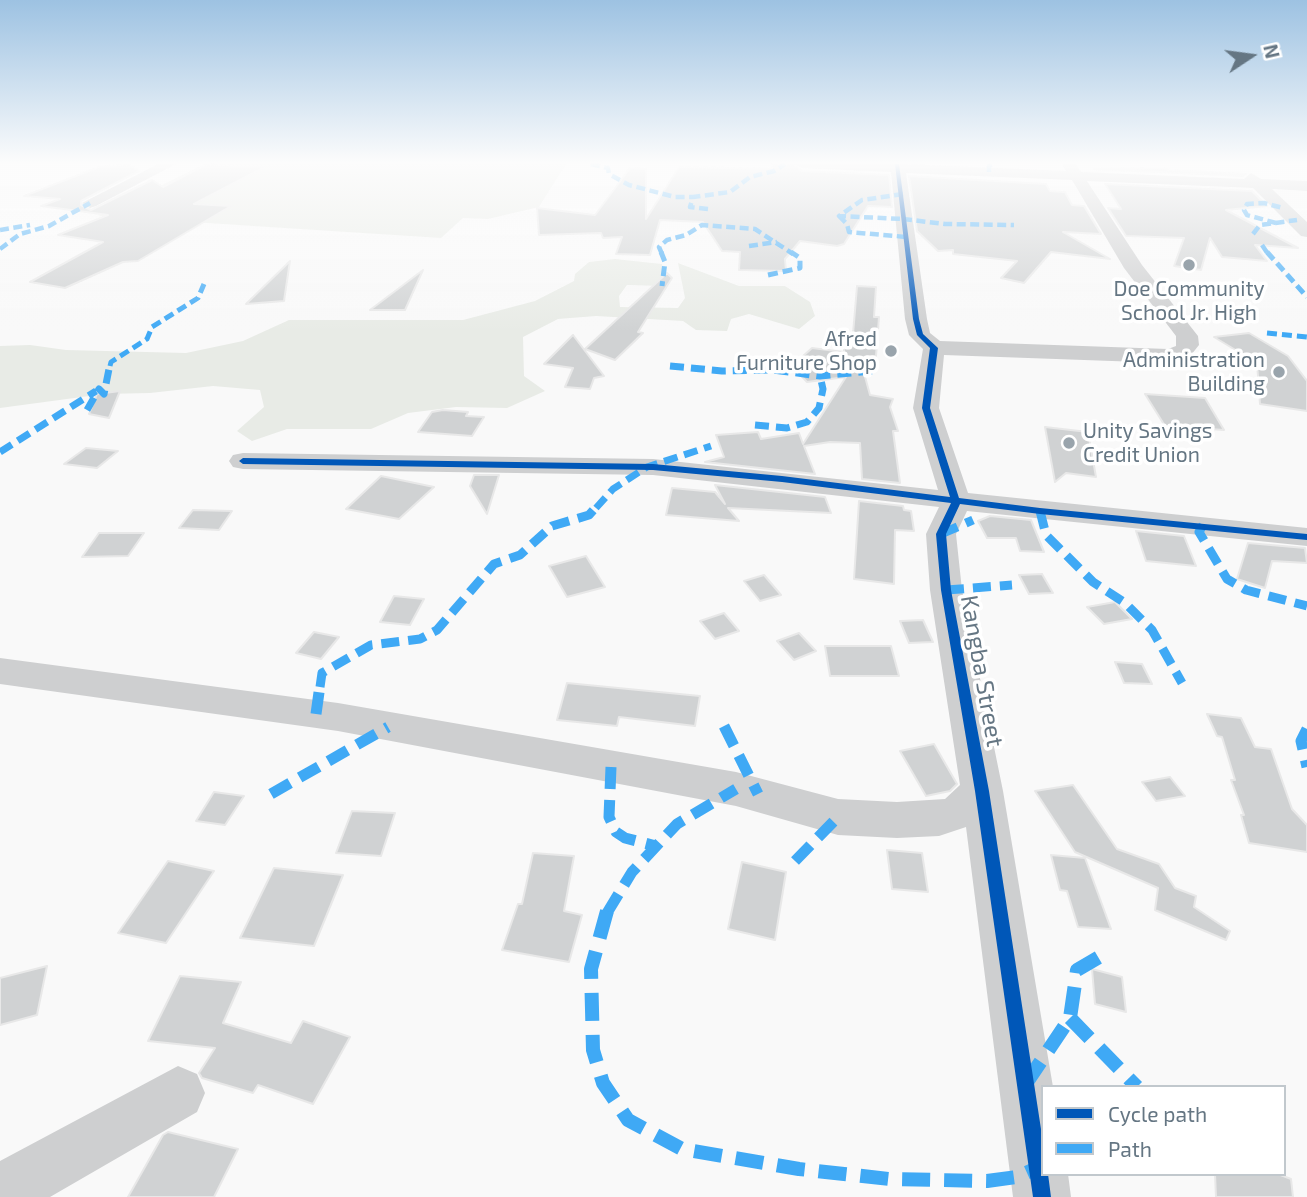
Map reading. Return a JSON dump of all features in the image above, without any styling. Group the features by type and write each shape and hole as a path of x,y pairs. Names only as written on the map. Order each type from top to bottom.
{"street":[{"path":"904,220 916,319 920,335 934,348 1180,355 1188,345 1187,336 1134,268 1104,220"},
{"path":"1294,220 1307,232"},
{"path":"934,348 926,408 956,502"},
{"path":"243,461 653,467 782,479 956,502 1307,537"},
{"name":"Kangba Street","path":"956,502 941,534 946,590 982,790 1042,1197"},
{"path":"0,671 338,717 736,789 838,817 897,820 939,818 959,812 982,790"},
{"path":"0,1193 178,1093"}],"shaded area":[{"path":"158,220 461,220 441,238"},
{"path":"615,259 662,264 665,280 660,286 627,285 619,296 620,307 678,308 685,298 678,263 739,286 785,286 810,302 815,316 799,329 749,314 731,319 727,331 696,330 683,321 596,316 558,319 523,337 524,376 545,391 507,408 456,407 408,413 371,429 287,429 252,441 237,431 264,407 260,390 213,386 150,393 104,394 0,408 0,346 30,345 66,350 186,353 243,341 289,320 463,320 535,301 574,281 575,274 589,262"}],"building":[{"path":"96,220 208,220 138,261 123,262 65,288 30,282 103,242 58,235"},
{"path":"538,220 859,220 844,244 837,246 800,241 785,259 786,271 739,270 740,252 722,251 703,222 660,220 650,255 616,254 622,237 603,238 601,233 539,235"},
{"path":"915,220 1092,220 1101,234 1063,232 1110,259 1051,252 1024,283 1001,278 1017,261 953,254 953,250 938,251 917,231"},
{"path":"1116,220 1245,220 1298,248 1255,245 1267,261 1222,257 1210,238 1201,270 1174,266 1184,238 1126,236"},
{"path":"290,261 284,301 246,304"},
{"path":"423,270 405,310 370,310"},
{"path":"667,273 672,278 638,332 643,333 615,360 585,349"},
{"path":"857,286 876,287 874,317 879,317 876,356 867,356 869,368 864,373 870,395 893,399 890,407 898,431 893,431 900,483 862,479 860,443 830,442 804,446 815,474 705,462 724,457 716,435 758,432 761,439 799,433 803,444 846,377 807,382 792,366 812,348 844,352 844,345 852,346"},
{"name":"Administration Building","path":"1249,333 1288,356 1307,381 1307,411 1260,404 1257,363 1214,337"},
{"path":"573,335 604,376 594,378 590,389 565,387 573,368 544,364"},
{"path":"120,391 109,418 89,414 97,394"},
{"path":"1145,394 1205,398 1224,430 1165,426"},
{"path":"432,412 468,412 466,416 484,417 472,436 418,432"},
{"path":"1045,427 1088,432 1096,477 1066,473 1055,482"},
{"path":"86,448 118,451 97,468 64,464"},
{"path":"474,475 499,475 487,514 470,486"},
{"path":"381,476 434,487 399,519 346,509"},
{"path":"715,485 825,497 831,513 728,508 739,521 666,515 672,488 715,492 725,504"},
{"path":"859,501 903,506 904,510 911,511 914,531 895,530 894,584 854,579"},
{"path":"193,510 232,511 219,530 179,528"},
{"path":"990,516 1031,520 1044,552 1020,551 1016,538 987,538 978,521"},
{"path":"1136,531 1184,536 1196,566 1146,561"},
{"path":"99,533 144,533 128,556 82,557"},
{"path":"1248,543 1305,548 1307,563 1272,561 1265,588 1237,579"},
{"path":"586,556 605,587 567,597 549,566"},
{"path":"1042,574 1053,593 1029,594 1019,575"},
{"path":"764,575 781,595 760,601 744,581"},
{"path":"394,596 424,599 410,625 380,622"},
{"path":"1115,602 1132,619 1104,624 1087,607"},
{"path":"724,613 739,631 715,639 700,621"},
{"path":"923,620 933,642 909,643 900,621"},
{"path":"314,632 339,637 321,659 296,653"},
{"path":"799,633 816,651 794,660 777,641"},
{"path":"825,646 891,646 899,676 830,676"},
{"path":"1115,662 1142,664 1152,684 1124,683"},
{"path":"567,683 700,696 695,726 619,717 617,726 557,720"},
{"path":"1207,714 1241,718 1255,747 1271,749 1292,809 1307,825 1307,852 1249,843 1222,737 1217,736"},
{"path":"934,744 957,784 950,791 926,796 900,751"},
{"path":"1170,777 1185,796 1156,801 1142,782"},
{"path":"1073,785 1117,849 1159,864 1175,888 1196,896 1194,907 1230,931 1226,940 1155,910 1158,888 1075,852 1035,791"},
{"path":"214,792 244,796 225,825 196,821"},
{"path":"352,811 395,813 381,856 336,853"},
{"path":"887,850 922,853 928,892 892,889"},
{"path":"533,853 574,856 564,911 582,915 569,962 502,950 518,904 522,904"},
{"path":"1051,855 1085,858 1111,929 1078,927 1067,891 1060,890"},
{"path":"168,861 214,871 166,943 118,933"},
{"path":"742,862 786,872 775,940 728,929"},
{"path":"274,868 343,875 314,946 240,938"},
{"path":"47,966 37,1015 0,1025 0,978"},
{"path":"1092,969 1122,977 1126,1012 1095,1004"},
{"path":"180,976 241,982 223,1023 291,1043 303,1021 350,1037 313,1104 258,1085 253,1093 202,1078 199,1073 215,1048 148,1041"},
{"path":"168,1132 238,1149 214,1197 128,1197 163,1135"},
{"path":"1215,1176 1283,1176 1291,1179 1293,1197 1216,1197"}],"marked path":[{"path":"0,249 20,234 49,226 60,220"},
{"path":"843,220 849,232 907,237"},
{"path":"910,220 945,224 1014,225"},
{"path":"1265,220 1276,223"},
{"path":"1253,234 1260,225 1297,220"},
{"path":"0,230 30,225"},
{"path":"662,286 665,262 659,247 667,240 686,235 702,225 755,229 800,258 800,268 788,273 768,275"},
{"path":"749,246 777,242"},
{"path":"1262,245 1279,269 1307,297"},
{"path":"87,410 99,389 104,394 111,362 147,339 152,327 198,298 204,284"},
{"path":"1267,333 1307,337"},
{"path":"670,366 722,371 773,370 820,376 872,371"},
{"path":"755,425 787,428 807,422 819,408 823,389 820,376"},
{"path":"0,452 96,391"},
{"path":"316,714 322,673 371,645 420,639 437,630 494,564 520,555 552,526 589,515 613,489 647,467 711,446"},
{"path":"1040,511 1046,535 1093,582 1125,603 1152,630 1182,683"},
{"path":"941,534 973,520"},
{"path":"1203,525 1199,532 1227,579 1246,590 1307,606"},
{"path":"946,590 1012,585"},
{"path":"724,726 758,794"},
{"path":"271,794 388,727"},
{"path":"1307,729 1301,741 1307,767"},
{"path":"611,767 609,817 616,832 625,838 656,846"},
{"path":"736,789 677,824 632,872 608,908 591,969 593,1050 603,1083 628,1120 682,1149 799,1169 889,1179 987,1181 1017,1177 1037,1168"},
{"path":"795,861 838,817"},
{"path":"1025,1085 1070,1018 1077,970 1106,953"},
{"path":"1070,1018 1135,1085"}],"cycle path":[{"path":"904,220 916,319 920,335 934,348 926,408 956,502 941,534 946,590 982,791 1042,1197"},
{"path":"243,461 653,467 782,479 1040,511 1307,537"}],"place":[{"name":"Doe Community School Jr. High","path":"1189,265"},
{"name":"Afred Furniture Shop","path":"891,351"},
{"name":"Administration Building","path":"1279,372"},
{"name":"Unity Savings Credit Union","path":"1069,443"}]}
